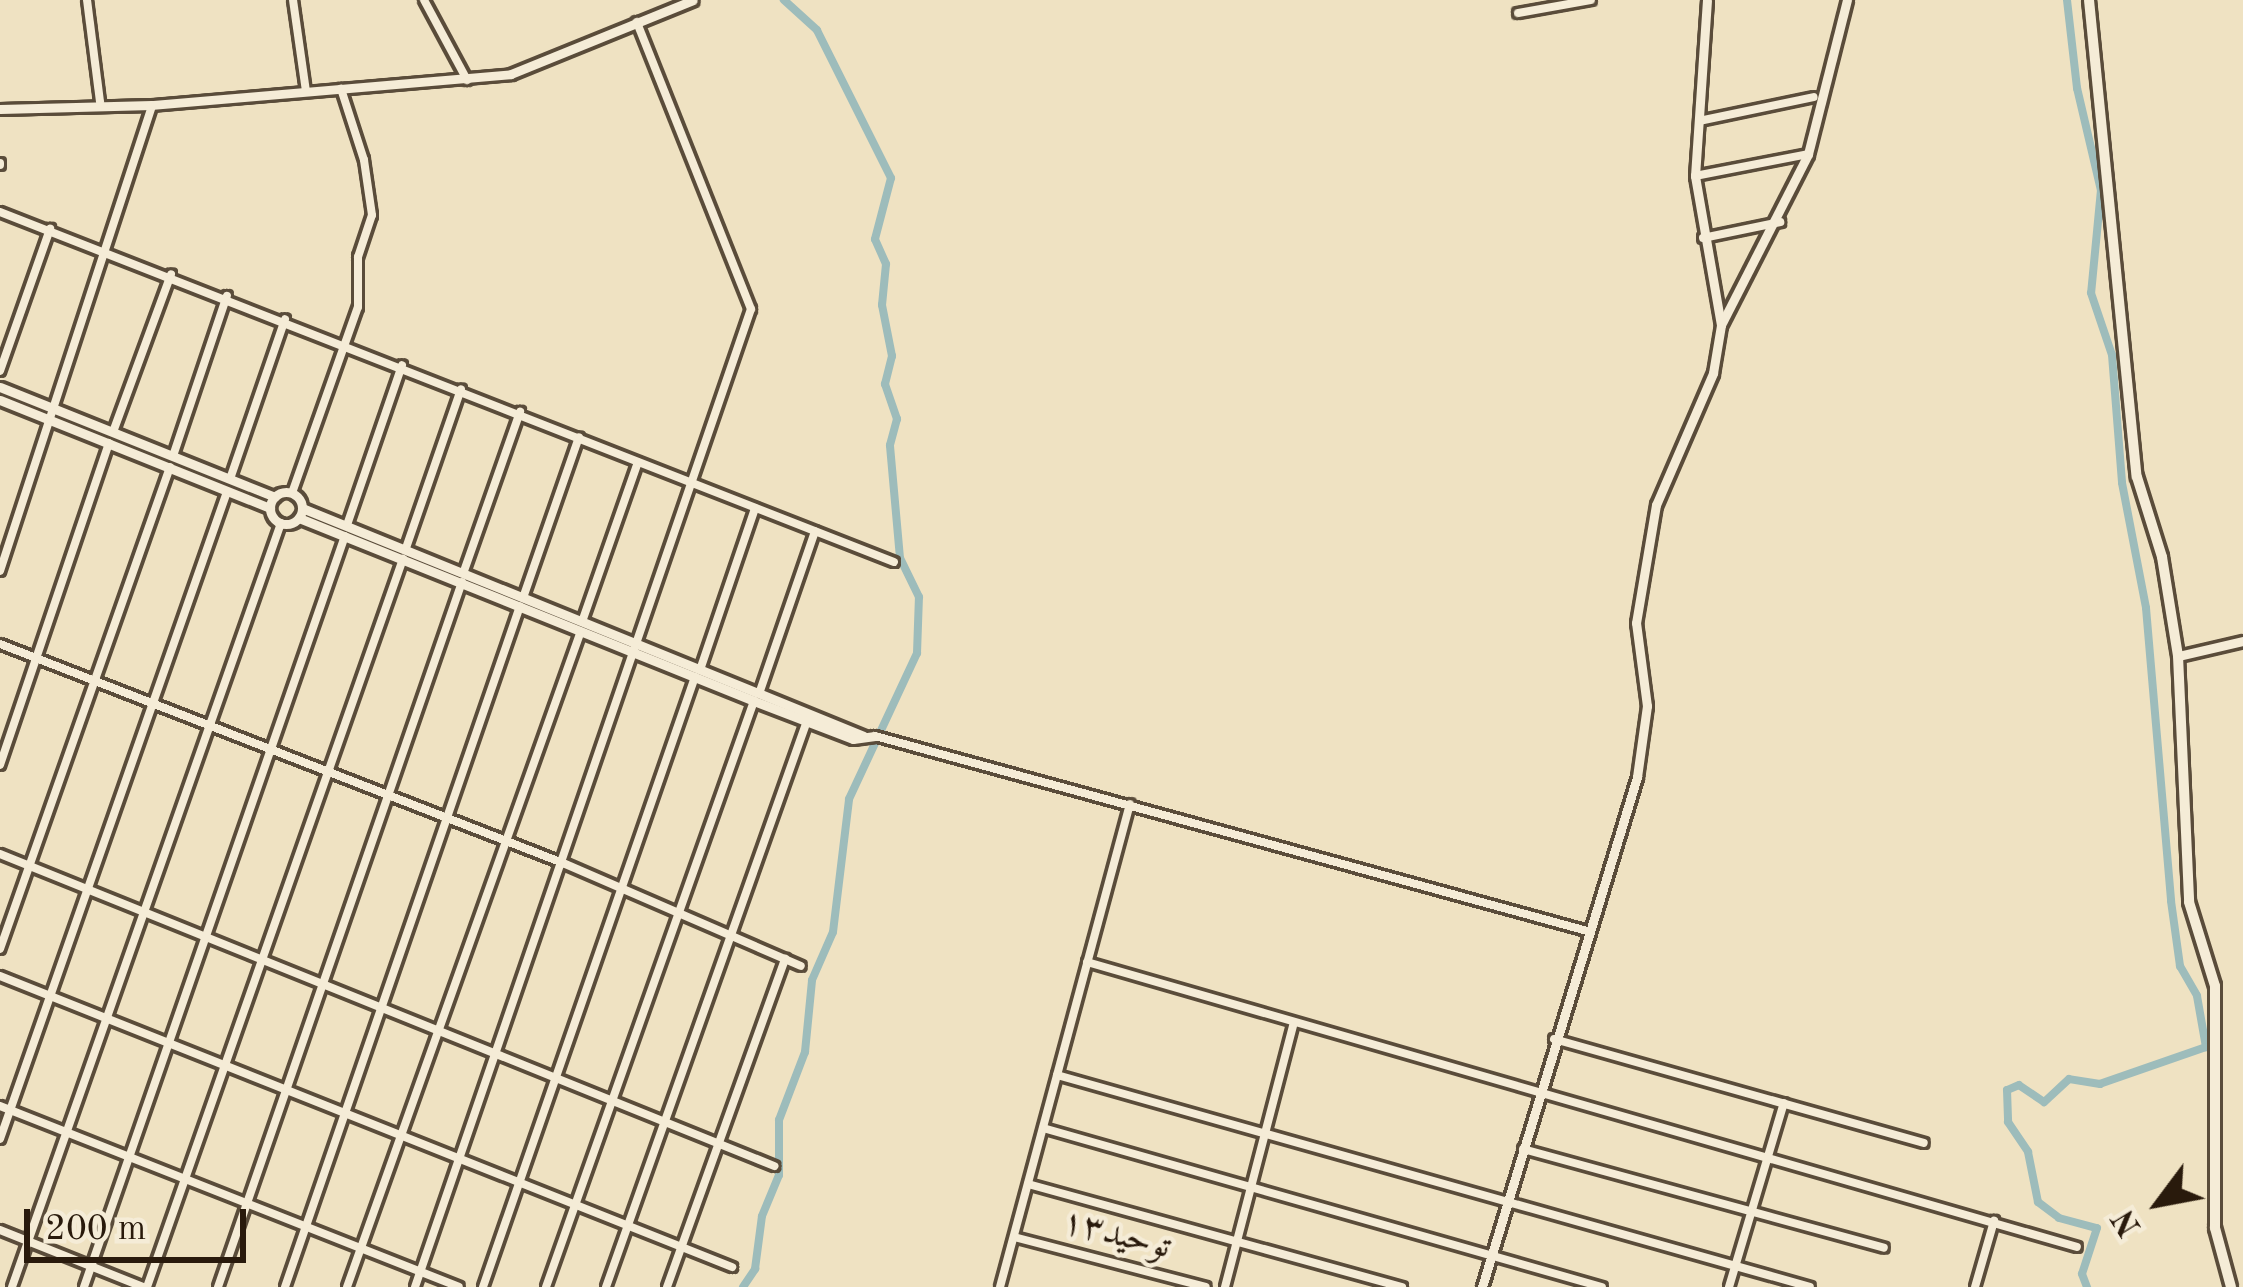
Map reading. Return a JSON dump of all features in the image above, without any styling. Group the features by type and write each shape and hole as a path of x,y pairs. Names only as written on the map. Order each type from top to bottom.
{"main road":[{"path":"2089,0 2137,477 2162,556 2178,656 2189,902 2215,986 2215,1228 2230,1287"}],"street":[{"path":"87,0 100,102"},
{"path":"293,0 306,91"},
{"path":"424,0 468,81"},
{"path":"0,109 100,102 152,105 468,81 511,74 693,0"},
{"path":"1518,13 1591,0"},
{"path":"1707,0 1695,176 1702,238 1721,325"},
{"path":"1482,1287 1553,1039 1637,777 1647,706 1636,623 1656,505 1713,373 1721,325 1780,223 1808,154 1847,0"},
{"path":"415,1287 640,648 751,309 636,20"},
{"path":"341,88 372,202 358,257 358,307 292,493 300,513 757,696 870,736"},
{"path":"1699,121 1814,97"},
{"path":"0,572 152,105"},
{"path":"1695,176 1808,154"},
{"path":"0,212 106,248 894,562"},
{"path":"1702,238 1780,223"},
{"path":"0,371 50,229"},
{"path":"0,765 171,274"},
{"path":"0,949 227,296"},
{"path":"230,479 285,319"},
{"path":"84,1287 402,365"},
{"path":"0,387 171,462 226,492 272,503 292,493"},
{"path":"0,1230 145,1287 226,1069 258,956 461,389"},
{"path":"0,400 53,414"},
{"path":"218,1287 520,412"},
{"path":"285,1287 579,437"},
{"path":"171,462 230,479 272,503 281,523"},
{"path":"347,1287 638,462"},
{"path":"0,1139 5,1109 50,999 226,492"},
{"path":"484,1287 755,508"},
{"path":"12,1287 281,523 300,513"},
{"path":"546,1287 815,531"},
{"path":"2178,656 2243,641"},
{"path":"0,644 447,824 563,863 801,966"},
{"path":"757,696 807,721 906,741 1591,932"},
{"path":"606,1287 807,721"},
{"path":"1000,1287 1130,803"},
{"path":"0,854 496,1048 774,1166"},
{"path":"667,1287 785,959"},
{"path":"1088,962 2077,1246"},
{"path":"0,976 732,1267"},
{"path":"1225,1287 1294,1023"},
{"path":"1553,1039 1924,1143"},
{"path":"1057,1075 1810,1287"},
{"path":"1729,1287 1784,1103"},
{"path":"5,1109 459,1287"},
{"path":"1043,1128 1602,1287"},
{"path":"1521,1148 1884,1248"},
{"path":"1028,1184 1402,1287"},
{"path":"1975,1287 1994,1221"},
{"name":"توحید۱۳","path":"1014,1238 1206,1287"}],"waterway":[{"path":"743,1287 755,1269 762,1216 779,1175 779,1120 805,1052 812,980 833,932 849,799 917,653 919,597 900,558 890,445 897,419 885,384 892,356 882,305 886,264 875,239 891,178 817,30 784,0"},
{"path":"2067,0 2077,88 2101,190 2091,293 2112,355 2122,483 2146,608 2171,901 2180,966 2197,996 2206,1047 2100,1084 2069,1079 2044,1102 2019,1085 2007,1090 2008,1122 2028,1152 2038,1202 2059,1218 2097,1228 2082,1274 2087,1287"}]}
